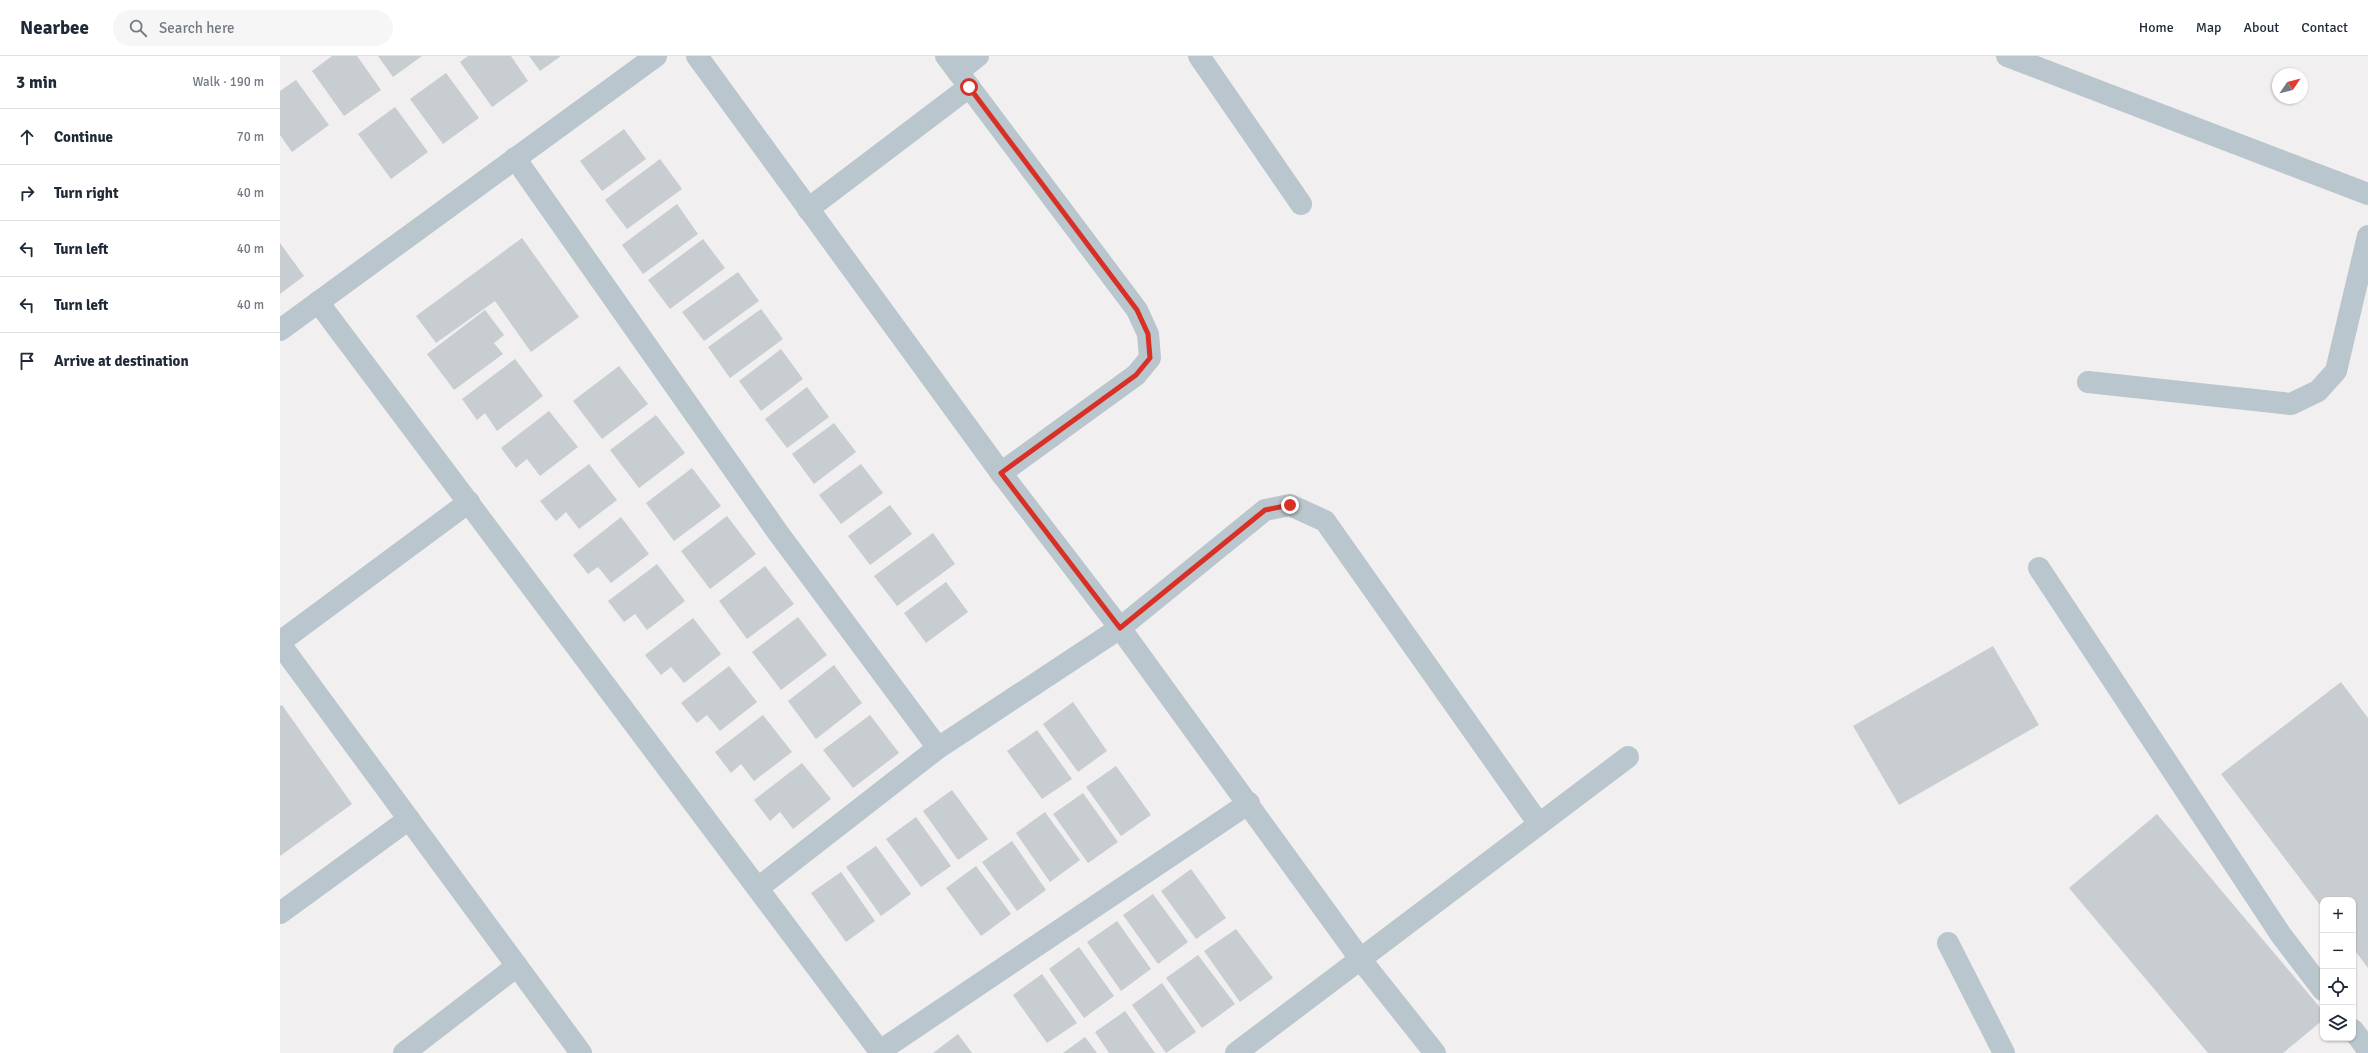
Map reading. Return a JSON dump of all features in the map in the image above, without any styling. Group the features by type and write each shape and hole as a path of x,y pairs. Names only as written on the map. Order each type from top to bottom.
{"street":[{"path":"280,330 656,56"},
{"path":"697,56 1001,473 1120,628 1249,803 1361,960 1435,1053"},
{"path":"808,208 957,72 978,56"},
{"path":"1199,56 1301,204"},
{"path":"2007,56 2043,63 2368,194"},
{"path":"957,72 1137,310 1148,334 1150,358 1136,375 1001,473"},
{"path":"515,158 774,528 938,748"},
{"path":"2088,382 2291,404 2318,391 2336,371 2368,236"},
{"path":"318,302 881,1052 1249,803"},
{"path":"469,502 280,643 581,1053"},
{"path":"758,888 938,748 1120,628 1265,510 1290,505 1325,521 1539,824"},
{"path":"2039,568 2281,935 2320,986"},
{"path":"1236,1053 1628,757"},
{"path":"280,913 409,819"},
{"path":"1948,943 2004,1053"},
{"path":"404,1053 517,966"},
{"path":"2356,1034 2368,1050"}],"building":[{"path":"332,56 357,56 381,90 344,116 312,71"},
{"path":"378,56 422,56 393,77"},
{"path":"468,56 511,56 528,81 492,107 460,62"},
{"path":"529,56 561,56 540,71"},
{"path":"446,73 479,118 443,144 410,99"},
{"path":"296,80 329,125 292,152 280,135 280,91"},
{"path":"395,107 428,152 391,179 358,134"},
{"path":"624,129 646,159 602,191 580,161"},
{"path":"660,159 682,189 627,229 605,200"},
{"path":"677,204 698,234 643,274 622,245"},
{"path":"522,238 579,317 531,352 495,301 436,343 416,316"},
{"path":"703,239 725,268 670,309 648,280"},
{"path":"280,243 304,276 280,294"},
{"path":"738,272 759,301 704,341 682,312"},
{"path":"761,309 783,339 730,378 708,347"},
{"path":"485,310 504,335 494,343 503,354 454,390 427,354"},
{"path":"781,349 803,379 761,411 739,381"},
{"path":"515,359 543,396 497,431 485,413 477,420 462,399"},
{"path":"619,366 648,404 602,439 573,401"},
{"path":"807,387 829,417 787,448 765,419"},
{"path":"549,411 578,447 540,476 527,459 516,468 501,448"},
{"path":"656,415 685,453 639,488 610,450"},
{"path":"834,423 856,452 814,484 792,454"},
{"path":"589,464 617,500 579,529 566,512 556,521 540,501"},
{"path":"861,464 883,493 841,524 819,495"},
{"path":"692,468 721,506 674,541 646,503"},
{"path":"890,505 912,534 870,565 848,536"},
{"path":"727,516 756,554 710,589 681,551"},
{"path":"621,517 649,554 611,583 598,567 588,574 573,555"},
{"path":"933,533 955,564 897,606 874,576"},
{"path":"657,564 685,601 647,630 635,614 624,622 608,601"},
{"path":"765,566 794,604 747,639 719,601"},
{"path":"946,582 968,612 926,643 904,613"},
{"path":"798,617 827,655 781,690 752,652"},
{"path":"693,618 721,654 684,683 671,667 661,675 645,655"},
{"path":"1993,646 2039,725 1899,805 1853,726"},
{"path":"834,665 862,703 816,739 788,701"},
{"path":"729,666 757,702 720,731 707,715 697,723 681,703"},
{"path":"2341,682 2368,718 2368,968 2356,952 2356,897 2320,897 2320,905 2221,774"},
{"path":"1073,702 1107,751 1078,772 1043,724"},
{"path":"282,705 352,804 280,856 280,706"},
{"path":"763,715 792,752 754,781 741,764 731,773 715,752"},
{"path":"870,715 899,753 853,788 823,750"},
{"path":"1037,730 1072,779 1042,799 1007,751"},
{"path":"802,763 831,799 793,829 780,812 770,821 754,800"},
{"path":"1116,766 1151,815 1121,836 1086,787"},
{"path":"952,790 988,839 958,860 923,811"},
{"path":"1083,793 1118,842 1088,863 1053,814"},
{"path":"1045,812 1080,860 1050,882 1016,833"},
{"path":"2157,814 2320,1007 2320,1022 2283,1053 2208,1053 2069,888"},
{"path":"916,817 951,866 921,887 886,839"},
{"path":"1012,841 1046,890 1017,911 982,862"},
{"path":"876,846 911,894 881,916 846,867"},
{"path":"976,866 1011,914 981,936 946,888"},
{"path":"1191,869 1226,918 1196,939 1161,891"},
{"path":"841,872 875,921 846,942 811,893"},
{"path":"1153,894 1188,942 1158,964 1123,915"},
{"path":"1117,921 1151,969 1121,991 1087,942"},
{"path":"1236,929 1273,978 1240,1002 1204,951"},
{"path":"1079,947 1114,996 1084,1018 1049,969"},
{"path":"1198,955 1235,1004 1202,1028 1166,978"},
{"path":"1042,974 1077,1023 1047,1043 1013,995"},
{"path":"1162,983 1196,1032 1166,1053 1132,1005"},
{"path":"1125,1011 1155,1053 1109,1053 1095,1032"},
{"path":"958,1034 972,1053 933,1053"},
{"path":"1085,1037 1097,1053 1063,1053"}],"route":[{"path":"969,87 1137,310 1148,334 1150,358 1136,375 1001,473 1120,628 1265,510 1290,505"}]}
